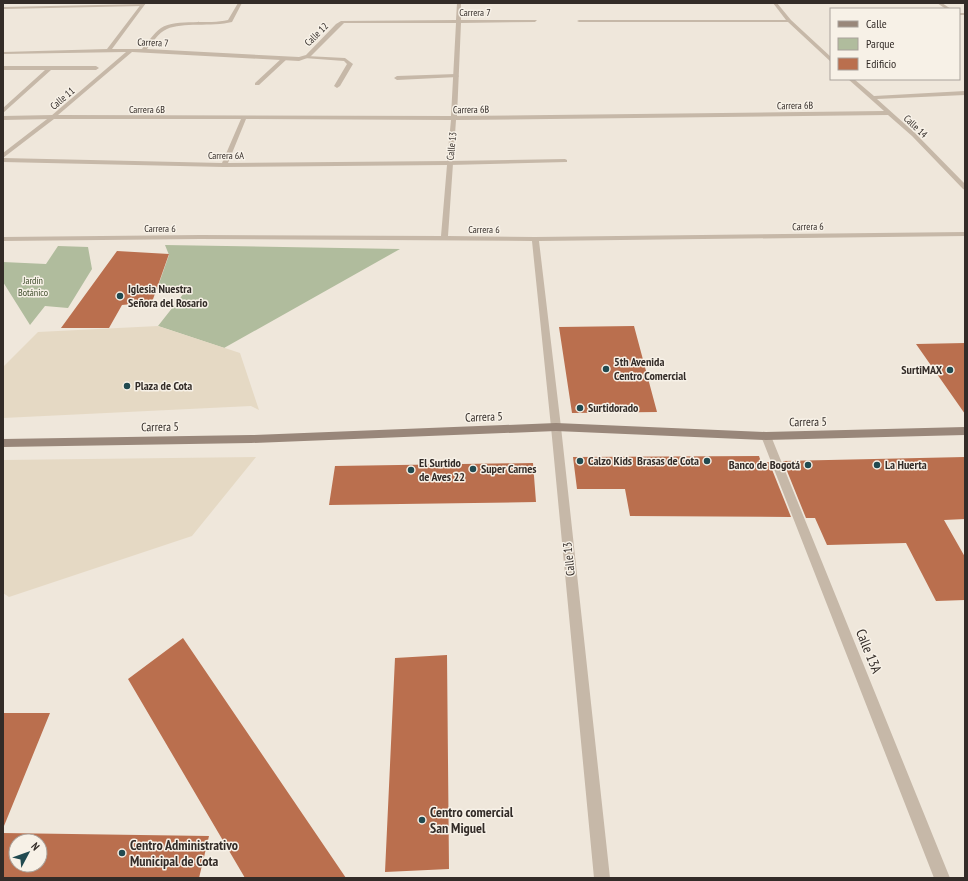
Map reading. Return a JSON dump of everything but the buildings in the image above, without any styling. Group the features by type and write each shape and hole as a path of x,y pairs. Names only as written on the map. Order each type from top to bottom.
{"main road":[{"name":"Carrera 5","path":"3,443 251,439 556,427 766,436 965,431"}],"street":[{"path":"143,50 164,28 175,26 220,24 230,21 240,3"},
{"path":"776,3 789,21 830,59"},
{"path":"3,8 144,4"},
{"path":"109,50 144,4"},
{"name":"Calle 13","path":"444,239 449,163 454,118 460,4"},
{"name":"Carrera 7","path":"343,22 535,21"},
{"path":"579,21 789,21"},
{"name":"Calle 12","path":"305,58 338,25 343,22"},
{"name":"Carrera 7","path":"3,53 143,50 344,60 350,64 338,86"},
{"name":"Calle 11","path":"3,156 53,117 130,51"},
{"path":"257,84 284,58"},
{"path":"3,68 96,68"},
{"path":"3,111 50,68"},
{"path":"397,78 456,76"},
{"name":"Calle 14","path":"852,80 914,135 965,188"},
{"path":"872,98 965,93"},
{"name":"Carrera 6B","path":"3,118 454,118 889,113"},
{"path":"224,165 244,118"},
{"name":"Carrera 6A","path":"3,160 224,165 565,161"},
{"name":"Carrera 6","path":"3,239 535,239 965,234"},
{"name":"Calle 13","path":"535,239 556,427 602,878"},
{"name":"Calle 13A","path":"766,436 942,878"}],"green space":[{"path":"165,245 400,249 224,348 158,326 184,293 157,289 169,255"},
{"name":"Jardín Botánico","path":"58,246 88,247 92,269 68,308 45,306 30,325 3,282 3,262 46,264"}],"shaded area":[{"name":"Plaza de Cota","path":"158,326 240,353 259,410 251,406 3,418 3,367 38,332"},
{"path":"256,457 192,536 9,597 3,593 3,460"}],"place":[{"name":"Iglesia Nuestra Señora del Rosario","path":"120,296"},
{"name":"5th Avenida Centro Comercial","path":"606,369"},
{"name":"SurtiMAX","path":"950,370"},
{"name":"Plaza de Cota","path":"127,386"},
{"name":"Surtidorado","path":"580,408"},
{"name":"Calzo Kids","path":"580,461"},
{"name":"Brasas de Cota","path":"707,461"},
{"name":"Banco de Bogotá","path":"808,465"},
{"name":"La Huerta","path":"877,465"},
{"name":"Super Carnes","path":"473,469"},
{"name":"El Surtido de Aves 22","path":"411,470"},
{"name":"Centro comercial San Miguel","path":"422,820"},
{"name":"Centro Administrativo Municipal de Cota","path":"122,853"}]}
